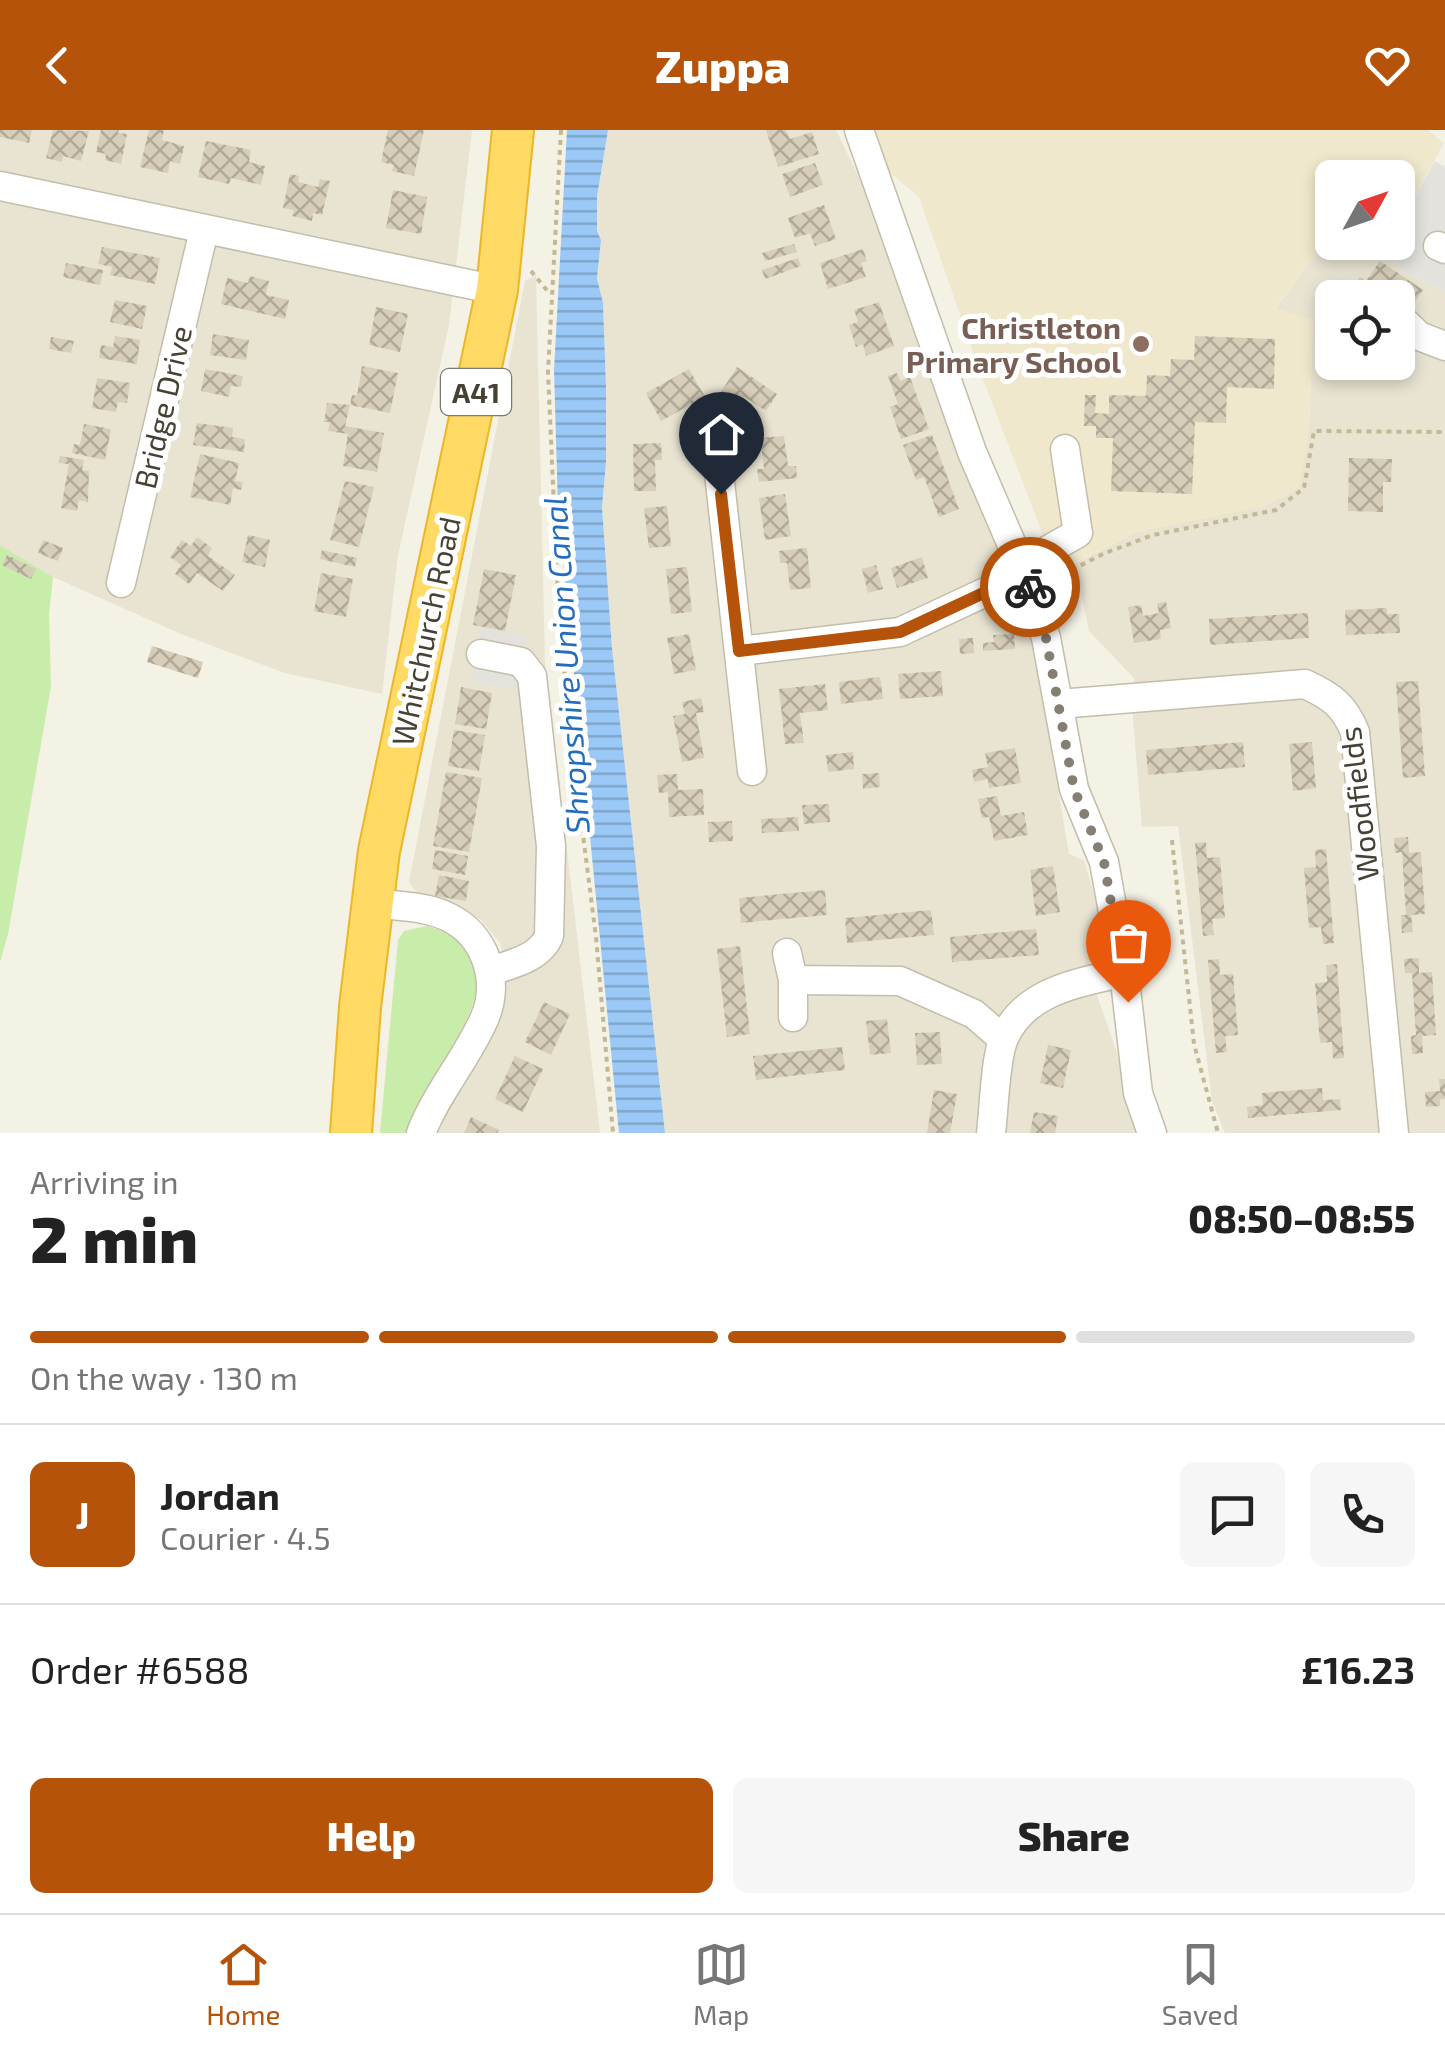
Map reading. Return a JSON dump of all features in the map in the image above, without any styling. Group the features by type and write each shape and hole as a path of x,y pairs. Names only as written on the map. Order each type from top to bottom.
{"highway":[{"name":"Whitchurch Road","path":"351,1133 382,834 497,290 513,130"}],"street":[{"path":"859,130 972,452 1025,576 1046,638 1074,789 1104,862 1124,972 1138,1093 1152,1133"},
{"path":"0,186 497,290"},
{"name":"Bridge Drive","path":"121,583 204,230"},
{"path":"1415,332 1445,346"},
{"path":"739,651 900,632 1025,576 1078,533 1065,449"},
{"path":"717,455 752,772"},
{"path":"481,654 521,662 530,670 551,846 549,936 545,945 526,958 491,972"},
{"name":"Woodfields","path":"1059,704 1305,684 1331,696 1346,710 1356,732 1394,1133"},
{"path":"372,903 450,918 481,949 491,972 492,994 484,1020 444,1084 421,1133"},
{"path":"794,1017 790,967 900,981 974,1014 1003,1040"},
{"path":"991,1133 1003,1040 1024,1009 1055,989 1124,972"}],"path":[{"path":"561,130 548,372 557,578 568,725 596,937 614,1133"},
{"path":"1025,576 1153,535 1276,510 1304,488 1314,431 1445,432"},
{"path":"1172,840 1194,1044 1218,1133"}],"shaded area":[{"path":"0,130 472,130 449,325 398,555 382,694 285,673 181,634 53,577 0,545"},
{"path":"608,130 836,130 889,239 1031,632 1069,854 1084,860 1100,915 1088,969 1116,1050 1137,1133 665,1133 612,648 602,507 606,386 603,303 597,278 601,240 597,231 597,197"},
{"name":"Christleton Primary School","path":"872,130 1428,130 1444,143 1415,197 1415,160 1315,160 1315,255 1275,308 1313,320 1309,427 1299,487 1268,505 1136,532 1057,571 979,369 919,197 883,167"},
{"path":"1435,161 1445,167 1445,291 1401,271 1397,260 1415,260 1415,198"},
{"path":"1315,256 1315,260 1396,260 1401,271 1445,291 1445,1133 1225,1133 1212,1101 1178,826 1142,827 1133,719 1134,678 1089,631 1075,563 1136,532 1268,505 1299,487 1309,427 1313,320 1275,309"},
{"path":"536,275 545,661 600,1133 438,1133 467,1069 505,1002 507,973 500,943 481,920 449,904 420,896 409,882 525,281"},
{"path":"480,626 526,635 516,689 470,681"}],"green space":[{"path":"0,545 53,577 49,614 51,686 0,962"},
{"path":"427,926 453,937 469,950 476,966 473,1002 409,1133 380,1133 398,940 404,931"}],"water":[{"path":"567,130 608,130 597,197 597,231 601,240 597,278 603,303 606,386 602,507 612,648 665,1133 619,1133 558,509 554,370"}],"building":[{"path":"0,130 32,130 29,143 0,137"},
{"path":"53,130 89,131 81,161 63,156 62,162 46,158"},
{"path":"101,130 127,134 121,164 105,160 106,154 96,152"},
{"path":"149,130 164,130 162,140 184,146 180,164 170,161 168,173 140,167"},
{"path":"388,130 424,130 414,176 392,171 394,165 381,162"},
{"path":"766,130 786,130 790,139 812,132 819,154 778,167"},
{"path":"206,141 251,150 249,162 265,166 261,185 231,178 229,184 198,177"},
{"path":"815,163 823,185 790,197 782,174"},
{"path":"290,174 299,176 298,182 318,187 320,179 330,181 322,215 313,213 312,221 292,216 294,210 283,208"},
{"path":"393,190 427,197 421,234 386,228"},
{"path":"824,205 836,239 815,246 810,233 795,238 788,218"},
{"path":"794,244 797,252 765,261 762,253"},
{"path":"102,247 160,258 155,284 110,275 112,267 98,264"},
{"path":"863,249 867,261 861,263 866,277 828,289 820,263"},
{"path":"798,258 801,266 765,279 762,270"},
{"path":"1380,261 1408,280 1367,280"},
{"path":"66,263 103,270 100,285 63,277"},
{"path":"250,276 269,281 266,295 289,300 285,319 221,304 227,278 248,283"},
{"path":"1415,285 1423,290 1415,302"},
{"path":"115,300 147,306 142,329 110,322"},
{"path":"879,302 894,346 866,356 863,344 856,347 849,325 858,322 854,310"},
{"path":"376,307 408,314 400,352 369,345"},
{"path":"213,334 249,340 246,360 210,355"},
{"path":"115,336 140,340 137,364 99,358 101,345 113,347"},
{"path":"1195,336 1275,339 1274,389 1227,387 1226,423 1195,422 1192,494 1111,491 1113,438 1096,438 1096,426 1084,426 1085,395 1096,395 1095,413 1109,414 1109,395 1146,396 1147,375 1170,376 1171,359 1194,360"},
{"path":"51,337 74,341 71,353 49,349"},
{"path":"362,366 398,373 390,413 350,405 352,395 357,396"},
{"path":"737,367 777,394 766,411 745,397 740,405 721,392"},
{"path":"205,369 243,376 241,387 231,386 229,397 201,391"},
{"path":"689,369 705,397 661,421 646,393"},
{"path":"897,373 900,381 910,377 929,429 901,439 890,407 898,404 888,376"},
{"path":"97,378 130,383 127,403 118,402 116,412 92,408"},
{"path":"327,403 350,405 345,426 384,433 377,472 343,466 348,434 328,431 330,422 324,422"},
{"path":"197,423 233,428 232,437 245,439 244,452 193,445"},
{"path":"84,424 111,429 105,460 72,453 74,444 80,445"},
{"path":"932,435 959,509 939,517 924,477 916,480 903,445"},
{"path":"784,436 788,466 796,466 797,478 759,482 757,469 764,469 760,438"},
{"path":"661,443 662,460 655,460 656,491 634,491 633,444"},
{"path":"200,454 239,463 235,481 243,482 241,490 233,488 230,505 190,497"},
{"path":"60,456 84,460 82,470 89,471 88,502 79,500 77,511 61,508 69,464 58,463"},
{"path":"1349,458 1392,459 1391,482 1383,482 1383,512 1348,511"},
{"path":"345,481 374,487 359,547 330,540"},
{"path":"785,494 791,536 765,540 759,498"},
{"path":"667,506 671,546 649,548 644,508"},
{"path":"248,535 270,540 265,567 242,562"},
{"path":"197,537 212,548 208,556 235,575 223,591 197,573 189,584 175,574 181,565 170,557 182,540 191,546"},
{"path":"43,540 63,548 58,561 38,553"},
{"path":"807,548 811,588 790,590 787,563 780,563 779,551"},
{"path":"322,550 357,558 355,567 320,559"},
{"path":"7,555 36,569 31,579 2,565"},
{"path":"922,557 928,578 897,588 891,568"},
{"path":"876,565 883,589 868,593 862,569"},
{"path":"687,567 692,612 671,614 666,569"},
{"path":"484,569 516,575 505,631 473,625"},
{"path":"321,573 353,579 346,617 314,611"},
{"path":"1166,602 1171,628 1160,630 1161,639 1134,643 1128,607 1141,605 1143,616 1159,613 1157,603"},
{"path":"1387,608 1387,614 1399,614 1400,633 1346,635 1345,610"},
{"path":"1308,613 1309,638 1210,645 1209,619"},
{"path":"689,634 696,670 674,674 667,638"},
{"path":"1014,634 1015,649 983,651 983,643 994,642 993,635"},
{"path":"973,638 974,653 960,654 959,639"},
{"path":"152,646 203,662 198,678 147,662"},
{"path":"941,671 943,696 900,699 898,674"},
{"path":"880,677 883,699 841,704 839,682"},
{"path":"1418,681 1425,776 1403,778 1396,682"},
{"path":"825,684 828,710 800,713 804,743 785,744 779,689"},
{"path":"461,687 492,693 486,729 455,724"},
{"path":"701,698 704,712 696,713 704,758 682,762 673,716 685,714 682,702"},
{"path":"454,730 485,735 479,771 448,766"},
{"path":"1243,742 1245,767 1148,775 1146,750"},
{"path":"1312,742 1316,788 1293,791 1289,744"},
{"path":"1015,748 1021,783 989,788 988,779 974,782 972,770 988,767 985,753"},
{"path":"853,752 854,769 828,772 826,755"},
{"path":"446,772 482,778 469,852 433,846"},
{"path":"879,773 880,787 863,789 862,774"},
{"path":"677,774 678,790 703,789 704,815 669,817 668,792 659,793 657,775"},
{"path":"997,796 1001,816 1024,812 1028,835 994,841 989,817 982,818 978,799"},
{"path":"829,804 830,822 804,824 802,805"},
{"path":"798,817 799,831 762,833 761,819"},
{"path":"732,821 733,841 709,842 708,822"},
{"path":"1408,837 1409,853 1421,852 1425,914 1411,915 1413,932 1402,933 1401,915 1406,915 1402,852 1395,853 1394,838"},
{"path":"1206,842 1207,858 1220,857 1225,918 1212,919 1214,935 1203,936 1195,843"},
{"path":"1326,849 1334,943 1323,944 1321,927 1309,928 1304,868 1316,867 1315,850"},
{"path":"435,850 468,856 465,875 432,869"},
{"path":"1053,866 1060,912 1036,916 1030,870"},
{"path":"439,875 469,881 466,901 435,896"},
{"path":"825,890 827,915 741,923 739,898"},
{"path":"931,910 934,935 847,943 845,918"},
{"path":"1036,929 1039,955 952,962 950,937"},
{"path":"740,946 750,1034 727,1037 717,949"},
{"path":"1419,958 1419,973 1432,972 1436,1035 1422,1036 1423,1053 1412,1054 1411,1036 1416,1035 1412,973 1405,973 1404,959"},
{"path":"1219,959 1220,975 1233,974 1238,1035 1225,1036 1227,1052 1216,1053 1208,960"},
{"path":"1337,964 1344,1058 1333,1059 1332,1042 1320,1043 1315,983 1327,982 1326,965"},
{"path":"544,1002 570,1014 551,1055 525,1042"},
{"path":"887,1019 891,1053 870,1055 866,1021"},
{"path":"940,1032 942,1064 917,1065 915,1033"},
{"path":"1048,1045 1071,1050 1063,1088 1040,1083"},
{"path":"842,1047 845,1070 756,1080 753,1056"},
{"path":"515,1056 543,1069 523,1112 495,1099"},
{"path":"1439,1079 1445,1079 1445,1099 1440,1099 1440,1106 1426,1107 1425,1092 1440,1091"},
{"path":"1322,1088 1323,1100 1340,1099 1341,1110 1248,1118 1247,1107 1263,1105 1262,1093"},
{"path":"934,1090 957,1094 950,1133 927,1133"},
{"path":"1034,1112 1058,1116 1055,1133 1030,1133"},
{"path":"471,1117 499,1130 464,1133"}],"way so far":[{"path":"1030,587 1046,638 1074,789 1104,862 1128,1002"}],"place":[{"name":"Christleton Primary School","path":"1141,344"}],"route":[{"path":"721,494 739,651 900,632 1024,574 1030,587"}],"water label":[{"name":"Shropshire Union Canal","path":"565,665"}]}
